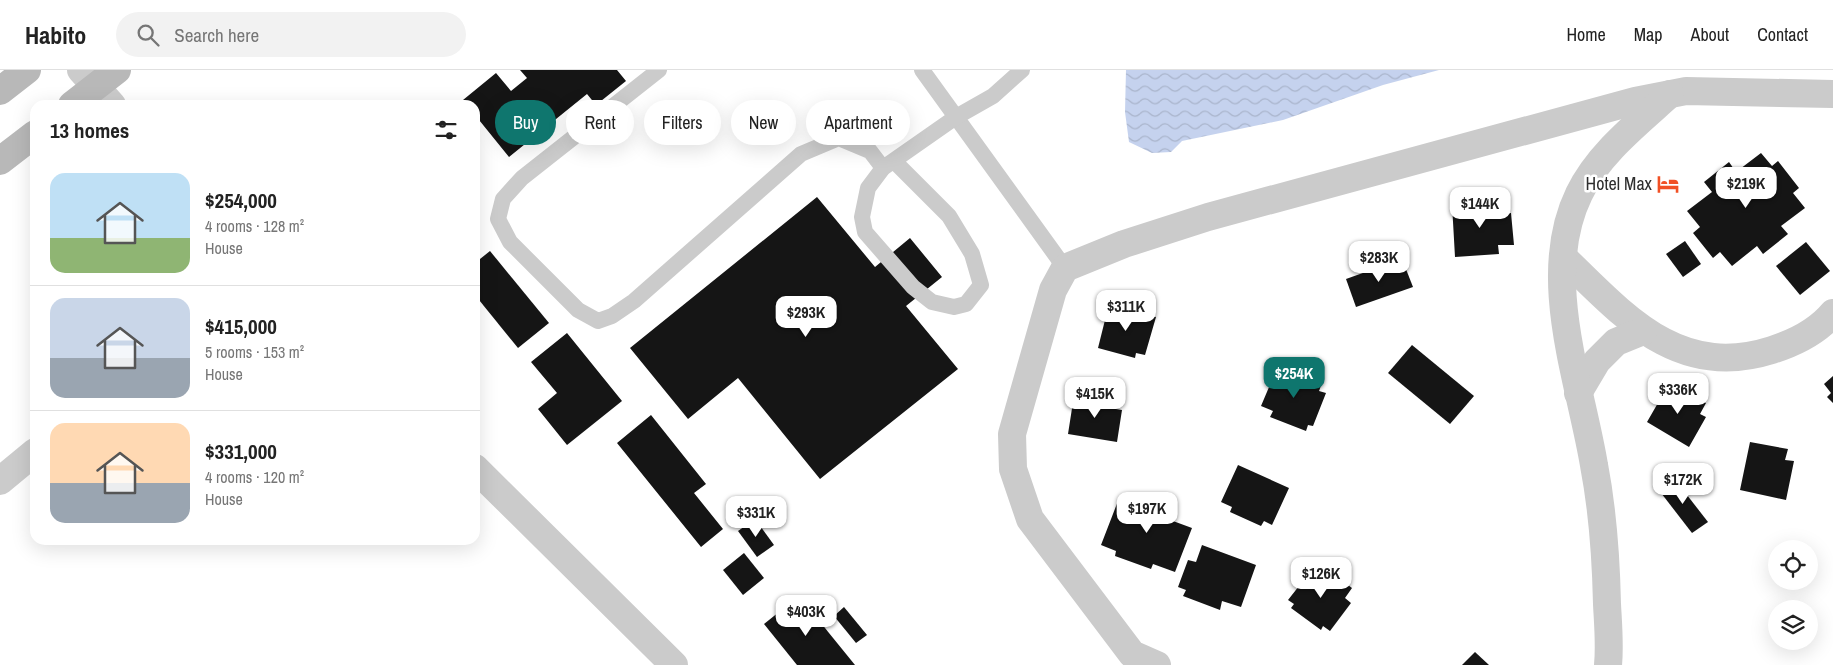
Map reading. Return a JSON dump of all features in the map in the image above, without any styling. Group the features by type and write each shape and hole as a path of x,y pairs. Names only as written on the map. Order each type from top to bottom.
{"main road":[{"path":"0,91 27,70"},
{"path":"79,100 117,70"},
{"path":"0,162 30,138"}],"street":[{"path":"1157,665 1132,654 1030,519 1013,469 1012,434 1053,290 1065,268 1124,244 1208,217 1635,101 1686,91 1833,94"},
{"path":"1608,665 1605,532 1594,464 1578,393 1561,282 1564,242 1579,194 1609,150 1670,94"},
{"path":"1563,257 1643,331 1684,352 1719,357 1750,357 1786,346 1823,324 1833,313"},
{"path":"1578,393 1597,361 1616,342 1643,331"},
{"path":"0,481 30,456"},
{"path":"480,473 661,661"}],"lane":[{"path":"659,70 522,178 503,199 498,219 510,242 578,310 598,321 612,316 634,301 801,154 839,138 870,151 888,164 949,216 972,254 982,285 966,304 954,307 932,302 914,287 865,232 862,217 868,188 888,164 956,117 994,96 1022,70"},
{"path":"922,70 1065,268"}],"water":[{"path":"1126,70 1439,70 1383,85 1283,120 1182,141 1171,152 1152,153 1129,142 1125,112"}],"building":[{"path":"520,70 617,70 626,81 602,100 592,100 587,94 580,100 566,100 566,111 556,119 556,100 495,100 495,140 480,121 480,100 463,100 496,73 511,91 527,78"},
{"path":"499,145 524,145 509,157"},
{"path":"1761,153 1772,166 1778,161 1799,188 1793,193 1805,208 1781,226 1788,234 1763,254 1757,246 1732,266 1720,252 1713,258 1693,233 1700,227 1687,211 1712,192 1704,182 1729,162 1736,172"},
{"path":"817,197 875,267 910,238 942,277 906,306 958,369 820,479 738,378 688,419 630,348"},
{"path":"1495,201 1496,214 1511,213 1514,245 1498,245 1499,254 1455,257 1452,204"},
{"path":"1685,241 1701,264 1683,277 1666,254"},
{"path":"1806,242 1830,271 1800,295 1776,266"},
{"path":"490,251 549,323 518,348 480,301 480,259"},
{"path":"1402,259 1413,287 1356,307 1346,279"},
{"path":"1109,304 1156,317 1145,355 1136,353 1135,358 1098,348"},
{"path":"567,333 622,401 567,445 538,409 557,393 531,362"},
{"path":"1412,345 1474,396 1450,424 1388,373"},
{"path":"1284,368 1322,383 1319,391 1326,393 1313,426 1308,425 1306,431 1270,417 1273,411 1261,406 1275,373 1282,376"},
{"path":"1833,376 1833,403 1827,397 1831,393 1824,384"},
{"path":"1670,382 1706,403 1700,414 1706,417 1689,447 1647,422"},
{"path":"1081,395 1111,399 1110,408 1122,410 1117,442 1068,434 1073,402 1080,403"},
{"path":"651,415 706,484 694,493 723,529 701,547 617,443"},
{"path":"1750,442 1788,449 1785,460 1794,461 1786,500 1740,490"},
{"path":"1238,465 1289,488 1272,525 1264,521 1261,526 1230,512 1232,507 1221,502"},
{"path":"1673,477 1708,522 1692,533 1658,489"},
{"path":"1137,495 1177,510 1173,521 1192,528 1175,572 1153,564 1151,569 1115,556 1116,551 1101,545 1118,501 1133,506"},
{"path":"755,519 774,545 757,557 738,531"},
{"path":"1202,545 1256,565 1241,607 1222,601 1220,610 1183,596 1186,590 1178,587 1188,560 1196,562"},
{"path":"744,553 764,578 743,595 723,570"},
{"path":"1324,567 1352,588 1345,598 1351,603 1330,631 1323,626 1321,630 1291,608 1294,604 1288,600 1310,572 1316,577"},
{"path":"799,596 855,665 797,665 764,624"},
{"path":"844,607 867,635 856,643 834,616"},
{"path":"1475,652 1489,665 1462,665"}],"place":[{"name":"Hotel Max","path":"1668,184"}]}
